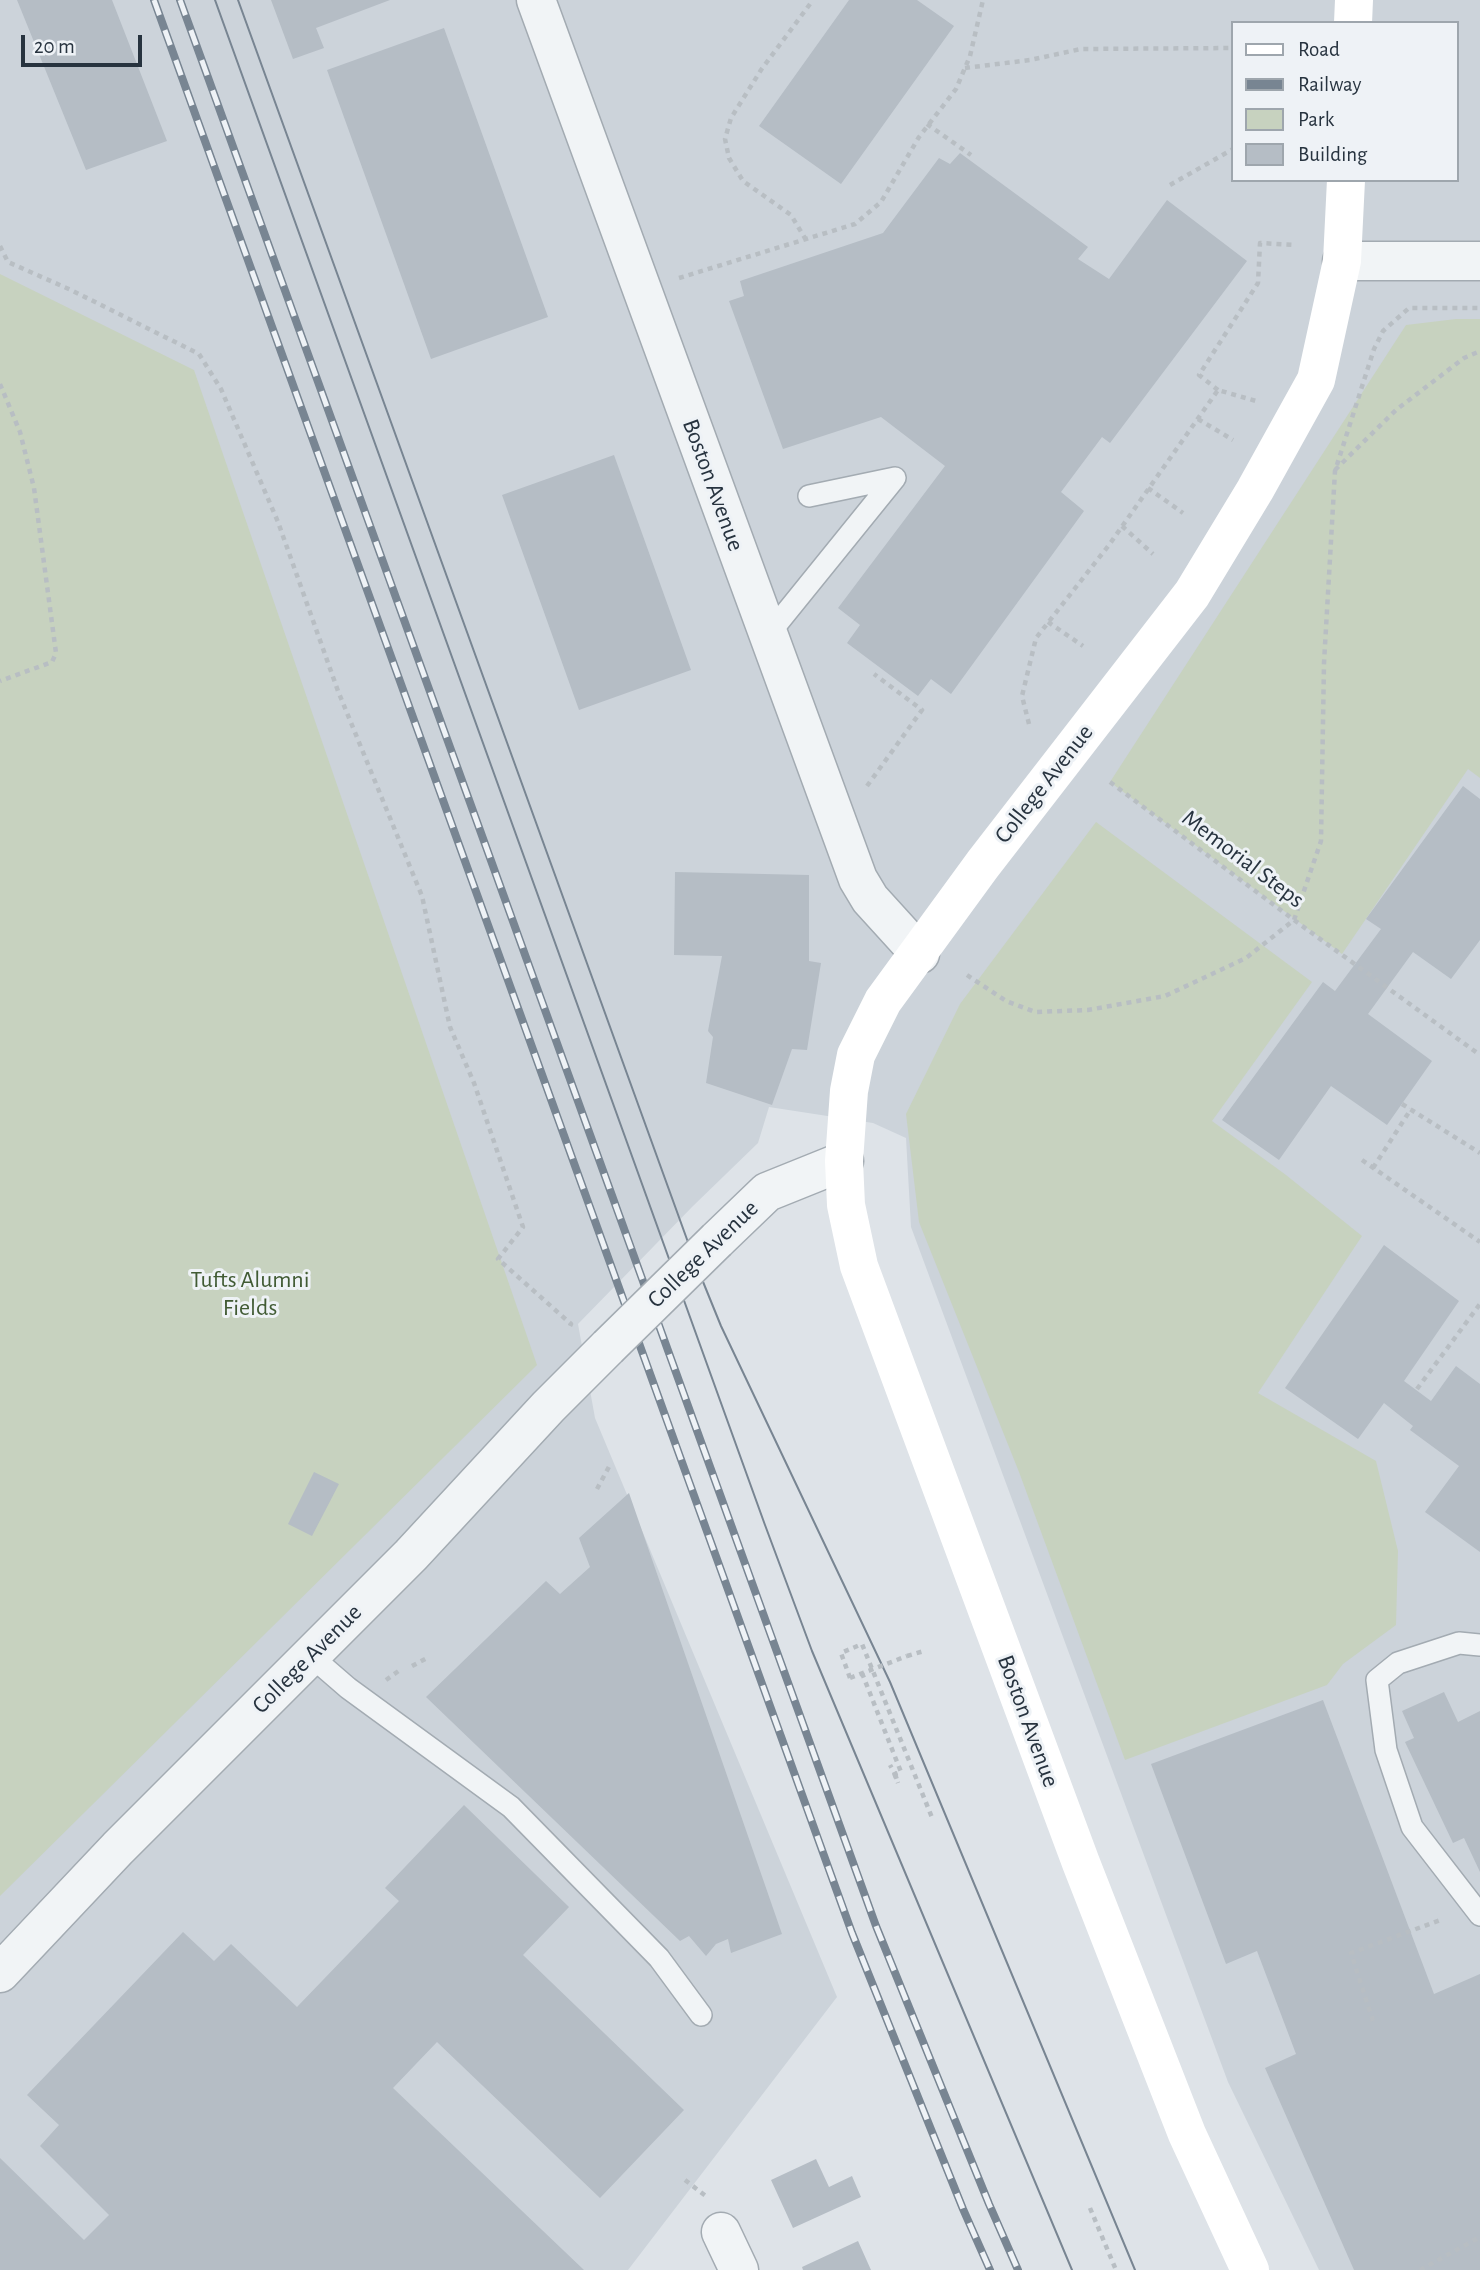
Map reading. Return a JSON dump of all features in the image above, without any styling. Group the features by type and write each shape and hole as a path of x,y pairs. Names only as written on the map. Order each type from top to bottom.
{"main road":[{"path":"1353,21 1354,0"},
{"name":"College Avenue","path":"844,1161 849,1091 856,1055 883,1001 920,954 983,864 1192,594 1317,380 1342,261 1346,182"},
{"name":"Boston Avenue","path":"844,1161 846,1205 859,1266 1080,1863 1187,2134 1250,2270"}],"street":[{"name":"Boston Avenue","path":"536,0 858,879 870,899 920,954"},
{"path":"1342,261 1480,261"},
{"name":"College Avenue","path":"0,1973 118,1848 411,1555 548,1407 717,1240 767,1192 844,1161"},
{"path":"721,2232 739,2270"}],"lane":[{"path":"768,635 895,478 809,496"},
{"path":"1480,1645 1459,1643 1398,1663 1377,1680 1386,1750 1412,1827 1480,1915"},
{"path":"310,1656 348,1688 511,1807 659,1958 701,2015"}],"path":[{"path":"806,240 791,215 743,181 729,158 725,139 731,118 761,70 813,0"},
{"path":"641,288 855,224 881,202 927,124 956,89 970,55 982,2 976,0"},
{"path":"964,68 1030,60 1081,48 1232,48"},
{"path":"927,124 971,155"},
{"path":"1170,185 1232,150"},
{"path":"1256,401 1218,390 1199,375 1258,283 1260,243 1296,246"},
{"path":"0,246 8,262 71,290 199,354 221,389 278,522 338,691 422,896 450,1027 474,1083 523,1227 498,1259 571,1324 563,1332"},
{"path":"967,975 1006,1001 1035,1012 1088,1010 1165,996 1246,958 1294,920 1321,841 1324,663 1335,471 1374,349 1383,331 1409,308 1480,308"},
{"path":"1335,471 1396,410 1464,358 1480,351"},
{"path":"0,384 20,432 34,488 56,653 52,662 0,681"},
{"path":"1029,724 1022,696 1036,638 1122,526 1218,390"},
{"path":"1198,419 1233,440"},
{"path":"1148,488 1183,513"},
{"path":"1122,526 1153,554"},
{"path":"1048,622 1083,646"},
{"path":"866,787 922,710 873,674"},
{"name":"Memorial Steps","path":"1110,782 1480,1055"},
{"path":"1402,1104 1480,1153"},
{"path":"1373,1168 1411,1109"},
{"path":"1363,1160 1480,1241"},
{"path":"1417,1390 1480,1304"},
{"path":"597,1489 611,1463"},
{"path":"924,1651 907,1656 862,1673 850,1678 841,1653 862,1644 912,1768 933,1820"},
{"path":"412,1666 427,1658"},
{"path":"386,1680 400,1670"},
{"path":"862,1673 901,1772 895,1775"},
{"path":"890,1765 898,1783"},
{"path":"895,1775 912,1768"},
{"path":"1373,2021 1351,1953 1429,1923"},
{"path":"1090,2208 1116,2270"},
{"path":"1420,2270 1480,2237"}],"shaded area":[{"path":"0,0 1480,0 1480,2270 1319,2270 1228,2082 911,1227 906,1138 873,1123 769,1107 758,1143 578,1324 595,1418 837,1997 628,2270 0,2270"}],"green space":[{"name":"Tufts Alumni Fields","path":"0,274 194,370 537,1365 0,1896"},
{"path":"1480,319 1480,778 1468,769 1342,954 1110,782 1406,325"},
{"path":"1096,822 1312,982 1212,1121 1286,1175 1362,1236 1258,1393 1376,1461 1398,1551 1396,1625 1343,1664 1327,1685 1125,1760 1019,1472 919,1222 906,1114 960,1004"}],"building":[{"path":"17,0 112,0 167,141 86,170"},
{"path":"271,0 390,0 316,28 324,48 293,59"},
{"path":"849,0 917,0 954,26 841,184 759,126"},
{"path":"444,28 548,317 431,359 327,70"},
{"path":"960,153 1088,247 1078,259 1109,279 1167,200 1247,261 1110,443 1102,437 1061,492 1084,511 951,694 931,679 918,696 847,643 860,625 838,608 945,466 881,417 783,449 729,301 744,296 740,281 883,233 939,158 950,164"},
{"path":"614,455 691,670 579,710 502,495"},
{"path":"1463,786 1480,799 1480,940 1451,979 1413,952 1368,1014 1432,1061 1387,1125 1331,1086 1279,1160 1222,1120 1323,982 1335,991 1381,929 1366,919"},
{"path":"675,872 809,875 809,961 821,963 807,1050 792,1049 772,1105 706,1083 713,1037 708,1031 722,956 674,955"},
{"path":"1384,1245 1459,1301 1404,1381 1431,1401 1456,1366 1480,1384 1480,1552 1425,1512 1459,1466 1410,1430 1413,1426 1384,1403 1358,1439 1285,1388"},
{"path":"314,1472 339,1484 312,1536 288,1524"},
{"path":"629,1493 782,1934 731,1953 728,1939 716,1944 706,1956 689,1936 680,1941 426,1697 546,1581 560,1594 590,1567 579,1538"},
{"path":"1444,1692 1458,1722 1480,1711 1480,1872 1464,1838 1453,1843 1405,1742 1414,1738 1402,1711"},
{"path":"1323,1700 1434,1994 1480,1974 1480,2270 1354,2270 1265,2068 1296,2054 1257,1951 1226,1964 1151,1764"},
{"path":"464,1805 569,1907 523,1955 684,2110 600,2198 437,2042 393,2088 584,2270 0,2270 0,2158 84,2240 109,2215 40,2146 59,2125 27,2095 183,1932 214,1961 231,1944 297,2007 399,1901 385,1888"},
{"path":"816,2159 829,2187 852,2176 861,2197 793,2228 771,2180"},
{"path":"858,2241 871,2270 803,2270 802,2267"}],"tram line":[{"path":"215,0 812,1651 1072,2270"},
{"path":"238,0 697,1267 721,1326 890,1682 1135,2270"}],"railway":[{"path":"154,0 852,1933 990,2270"},
{"path":"180,0 876,1926 1018,2270"}]}
